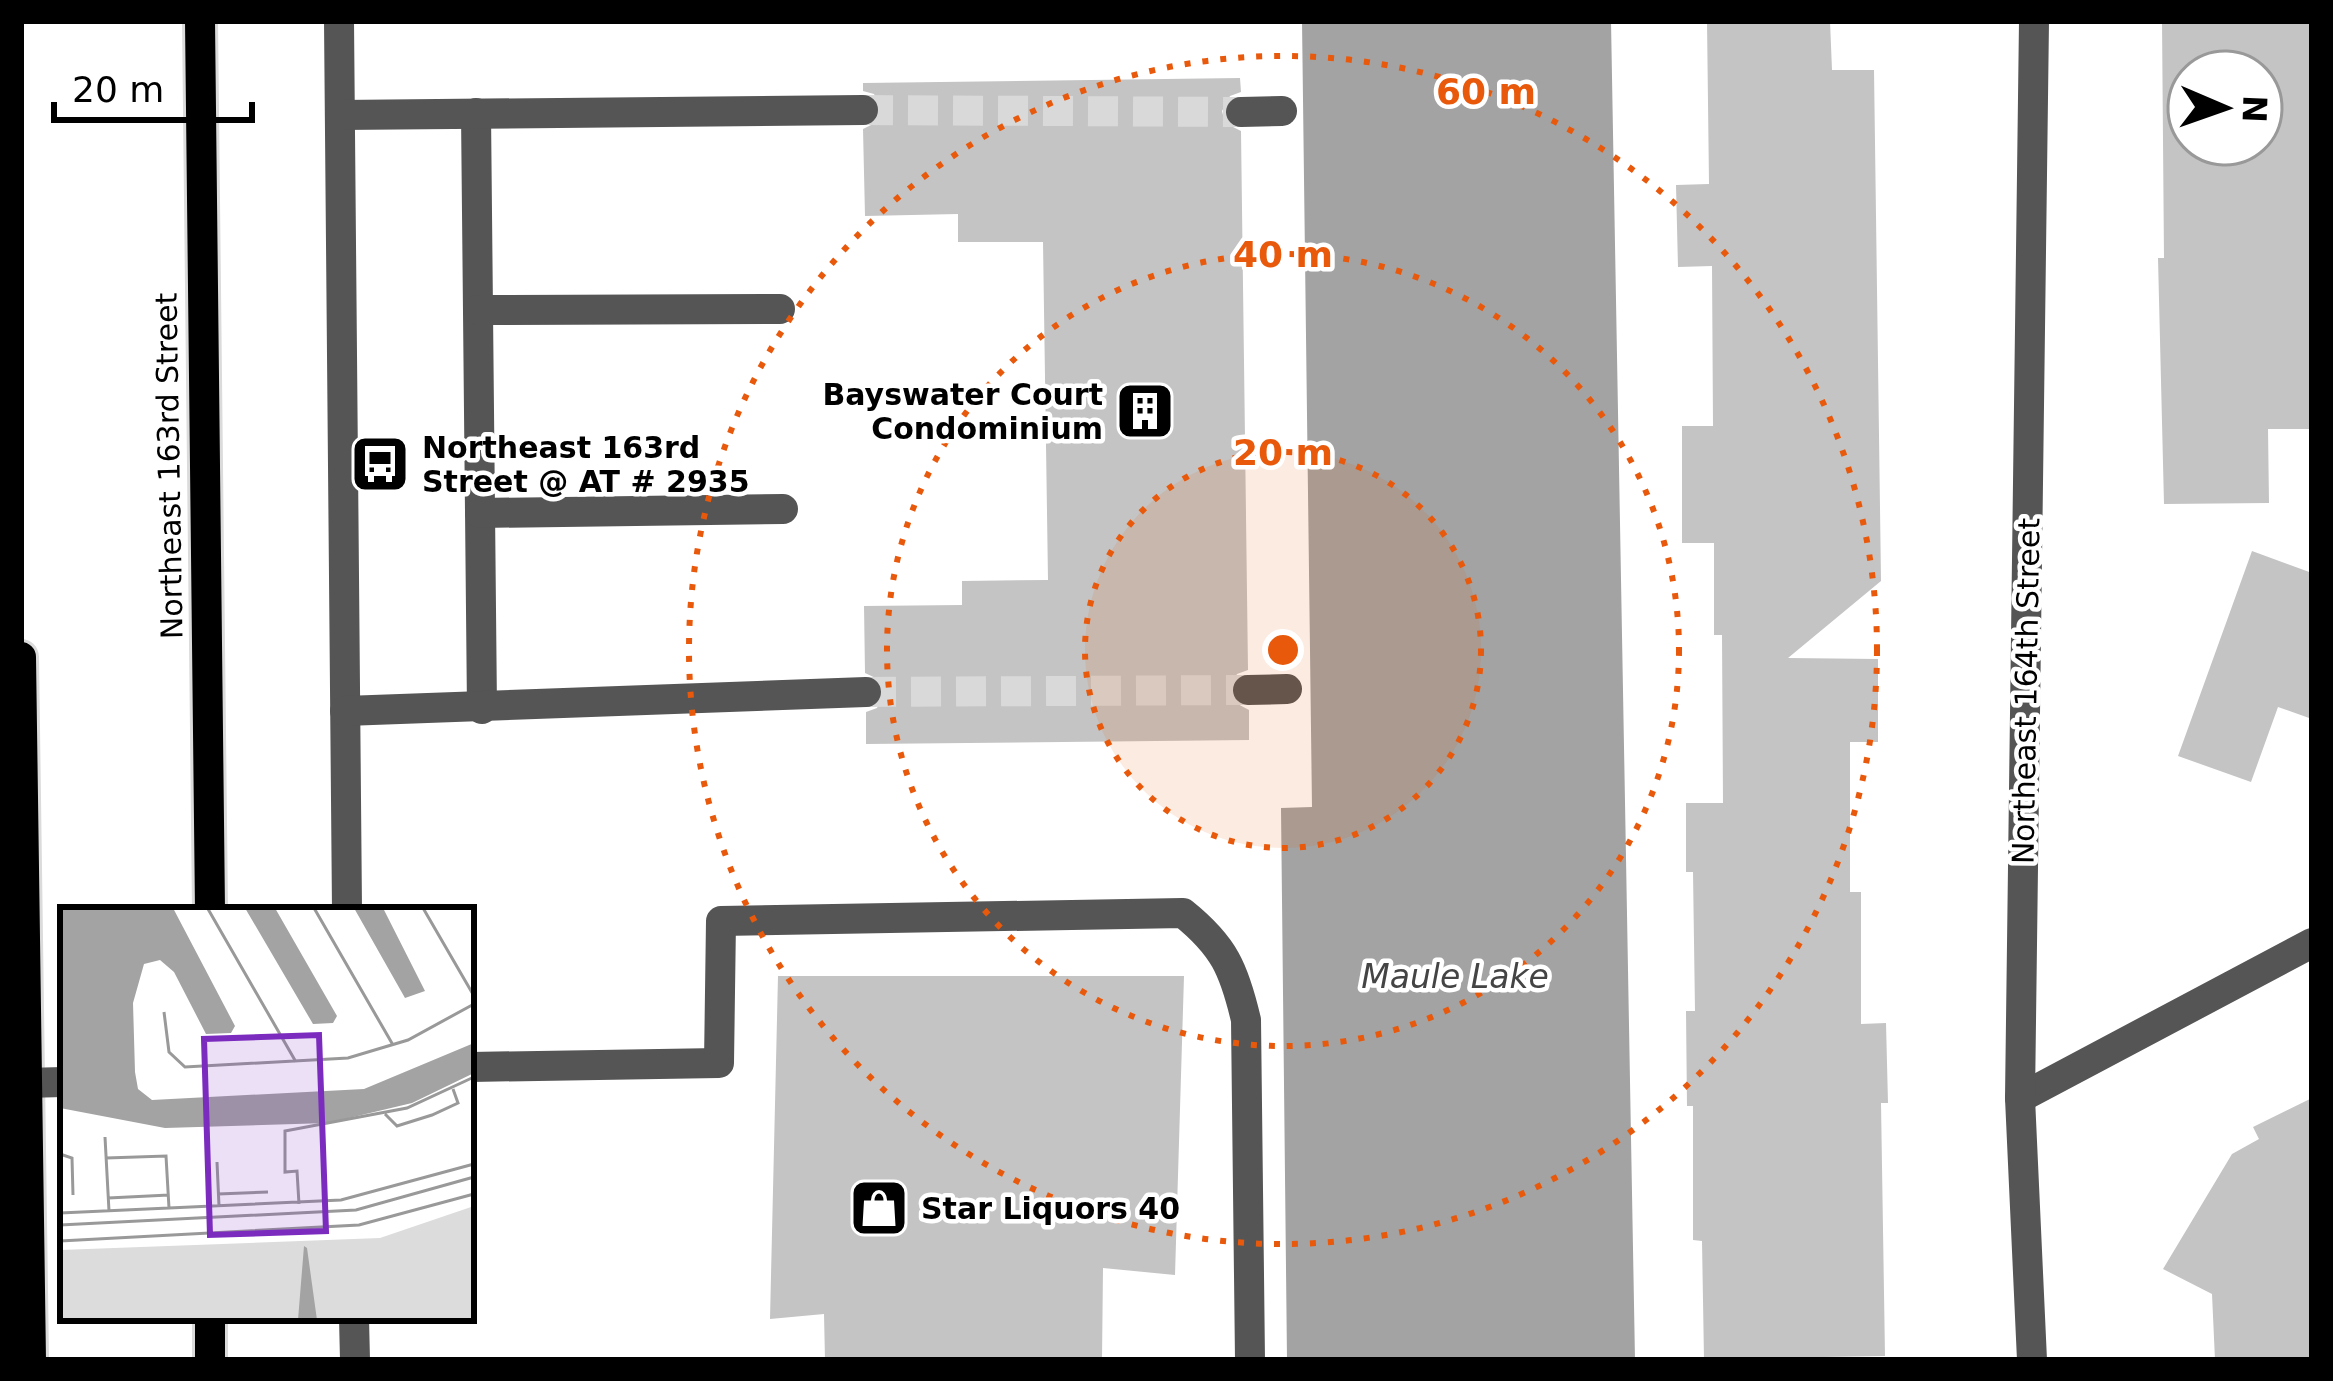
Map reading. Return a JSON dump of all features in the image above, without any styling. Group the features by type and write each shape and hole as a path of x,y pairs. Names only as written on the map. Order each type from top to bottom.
{"main road":[{"name":"Northeast 163rd Street","path":"200,21 210,907"},
{"path":"21,657 32,1360"},
{"path":"210,1321 210,1360"}],"street":[{"path":"339,21 347,907"},
{"name":"Northeast 164th Street","path":"2032,1360 2020,1098 2035,21"},
{"path":"340,115 863,110"},
{"path":"1241,112 1282,111"},
{"path":"476,113 482,709"},
{"path":"478,310 780,309"},
{"path":"481,513 783,509"},
{"path":"1249,690 1287,689"},
{"path":"345,711 866,692"},
{"path":"474,1067 719,1063 721,921 1183,913 1211,936 1235,974 1246,1021 1250,1360"},
{"path":"2020,1098 2312,943"},
{"path":"26,1083 60,1082"},
{"path":"354,1321 355,1360"}],"water":[{"name":"Maule Lake","path":"1302,21 1611,21 1635,1360 1287,1360 1281,808 1312,807"}],"building":[{"path":"1707,21 1830,21 1832,70 1874,70 1881,581 1788,658 1878,659 1878,742 1850,742 1850,892 1861,892 1861,1024 1886,1023 1888,1103 1881,1103 1885,1356 1704,1359 1702,1241 1693,1240 1693,1106 1687,1106 1686,1011 1695,1011 1693,872 1686,872 1686,803 1723,803 1722,635 1714,635 1714,543 1682,543 1682,426 1713,426 1712,266 1678,267 1676,185 1709,184"},
{"path":"2162,21 2312,21 2312,429 2268,429 2269,503 2164,504 2158,258 2164,258"},
{"name":"Bayswater Court Condominium","path":"1240,78 1241,92 1230,96 1222,111 1225,123 1241,131 1248,670 1237,674 1229,689 1232,701 1249,710 1249,740 866,744 866,712 877,708 885,692 882,681 865,673 864,606 962,605 962,581 1048,580 1043,242 958,242 958,214 865,216 863,129 879,121 882,109 874,94 863,91 863,83"},
{"path":"2252,551 2312,573 2312,719 2278,707 2251,782 2178,756"},
{"path":"778,976 1184,976 1175,1275 1103,1268 1102,1360 825,1360 824,1314 770,1319"},
{"path":"2312,1098 2312,1360 2215,1360 2212,1294 2163,1269 2232,1154 2259,1139 2253,1127"}],"tunnel":[{"path":"863,110 1241,112"},
{"path":"866,692 1248,690"}],"place":[{"name":"Bayswater Court Condominium","path":"1145,411"},
{"name":"Northeast 163rd Street @ AT # 2935","path":"380,464"},
{"name":"Star Liquors 40","path":"879,1208"}]}
